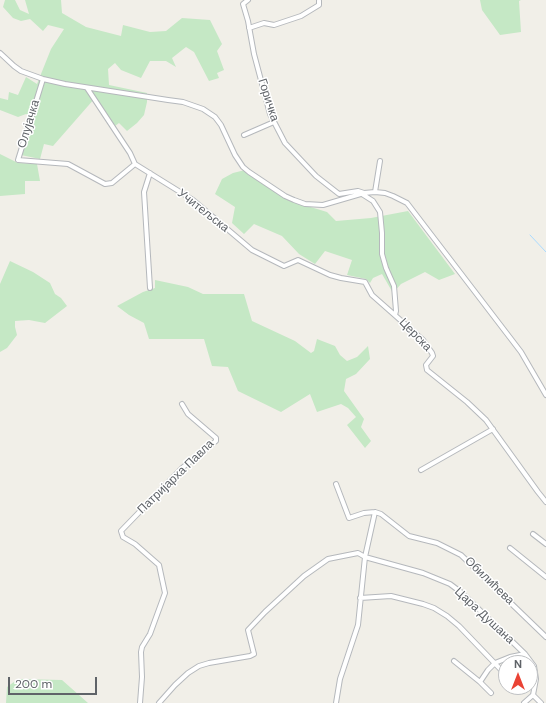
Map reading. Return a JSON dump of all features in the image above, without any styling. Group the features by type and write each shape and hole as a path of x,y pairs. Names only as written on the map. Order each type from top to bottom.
{"street":[{"name":"Горичка","path":"248,0 243,4 254,54 270,114 285,143 316,176 338,194 358,191 363,194"},
{"path":"249,28 264,23 274,25 301,16 319,5 319,1"},
{"path":"0,53 21,71 43,80 176,101 203,109 215,117 221,125 243,167 248,172 285,196 294,200 305,204 323,205 376,192 385,193 407,203 521,352 546,394"},
{"name":"Олујачка","path":"43,80 18,160 68,164 105,184 112,183 135,164"},
{"path":"86,88 130,153 135,164"},
{"path":"244,135 274,122"},
{"path":"376,192 380,161"},
{"name":"Учитељска","path":"135,164 194,200 252,250 284,266 298,260 330,275"},
{"path":"150,173 144,192 150,288"},
{"path":"363,194 375,202 380,212 382,254 394,286 395,314"},
{"name":"Церска","path":"330,275 364,282 372,295 423,340 433,356 426,365 426,370 479,412 546,502"},
{"name":"Патријарха Павла","path":"140,703 142,646 150,634 165,592 159,565 135,544 123,537 121,531 182,468 216,441 216,438 188,414 182,404"},
{"path":"421,470 492,429"},
{"path":"336,484 349,518 364,513 375,512 365,557 358,625 340,679 336,703"},
{"name":"Обилићева","path":"375,512 381,514 409,536 436,543 461,555 546,637"},
{"path":"533,534 546,544"},
{"path":"510,548 546,577"},
{"name":"Цара Душана","path":"159,703 175,685 188,673 199,666 254,654 248,630 265,612 304,576 328,559 358,553 365,557 423,573 450,584 475,604 524,654"},
{"path":"360,598 391,596 434,608 459,626 498,666"},
{"path":"480,682 495,663 510,656 524,654"},
{"path":"454,661 480,682 490,693"},
{"path":"524,703 534,695 541,703"}],"green space":[{"path":"5,0 15,0 20,10 29,14 25,0 61,0 62,13 86,27 121,36 123,25 150,32 166,31 182,18 210,20 222,44 217,51 224,70 217,73 219,78 209,81 194,52 186,47 172,58 176,67 166,61 150,61 141,78 121,70 115,63 108,69 109,85 147,93 147,102 144,115 137,123 127,131 119,123 115,126 95,98 53,146 44,144 40,159 21,155 34,116 26,114 18,117 0,110 0,98 8,100 9,92 18,95 26,77 37,84 51,49 64,29 48,25 43,31 30,19 21,21 13,18 3,7"},
{"path":"480,0 521,0 519,1 521,32 500,35 482,10"},
{"path":"0,154 18,163 37,164 40,181 25,181 25,194 0,196"},
{"path":"245,170 294,202 327,212 336,221 371,218 408,211 455,274 439,280 425,272 401,284 393,293 382,274 373,278 370,283 366,279 347,275 352,260 325,251 315,264 299,254 282,236 254,224 244,234 232,223 235,207 215,194 222,179 233,173"},
{"path":"10,261 33,272 50,283 55,294 61,298 67,306 45,323 29,320 15,321 17,335 7,348 0,352 0,284"},
{"path":"155,280 188,287 203,294 244,294 252,321 295,341 311,353 314,351 317,339 335,346 340,355 347,361 357,357 368,346 370,359 356,374 346,379 344,391 364,419 361,427 371,441 365,448 347,425 356,417 348,408 341,404 317,412 310,394 281,412 238,391 228,367 212,366 204,339 149,339 144,323 129,315 117,306 143,292 155,288"},
{"path":"18,679 62,680 88,703 6,703 7,687"}],"waterway":[{"path":"530,235 546,252"}]}
